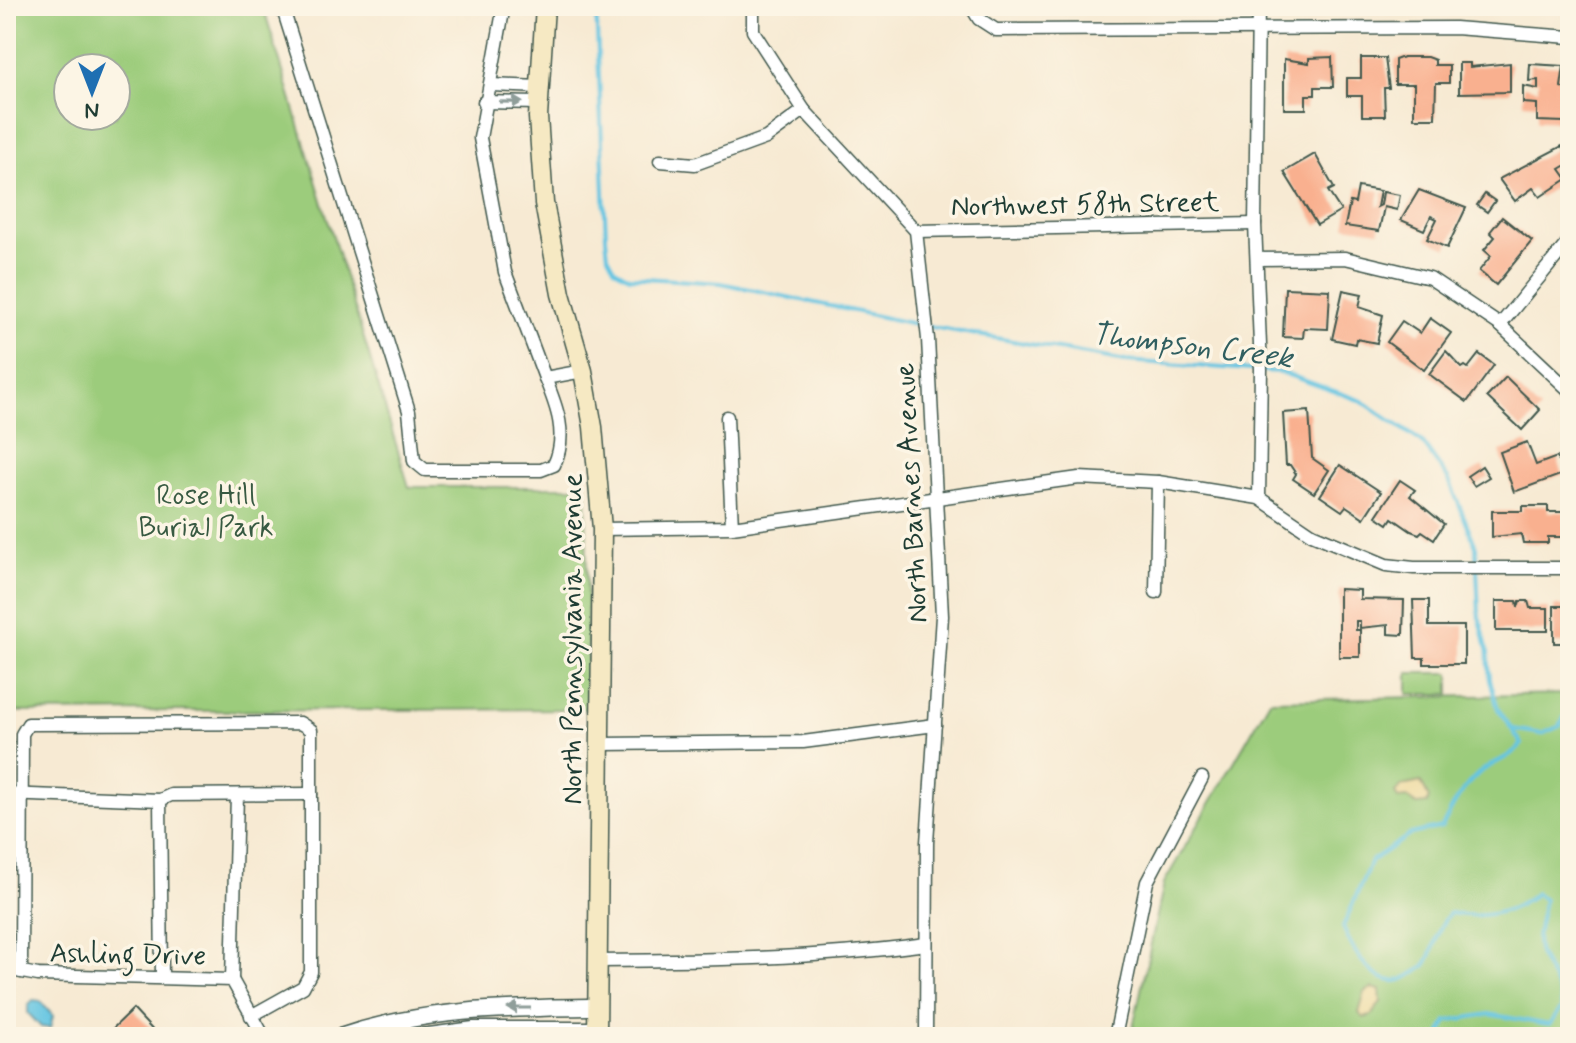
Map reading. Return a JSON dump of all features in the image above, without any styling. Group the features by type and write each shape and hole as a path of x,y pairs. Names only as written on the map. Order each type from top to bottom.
{"main road":[{"name":"North Pennsylvania Avenue","path":"545,6 539,95 540,162 550,241 583,371 597,452 602,529 597,1034"}],"street":[{"path":"282,6 409,411 414,461 425,470 541,470 554,465 562,448 558,409 505,272 480,138 484,102 491,85 504,6"},
{"path":"753,6 753,31 804,110 916,231"},
{"path":"971,6 979,19 996,30 1455,28 1570,37"},
{"path":"1258,6 1255,224 1261,354 1259,498"},
{"path":"491,85 539,95"},
{"path":"484,102 539,95"},
{"path":"660,161 695,164 766,138 804,110"},
{"name":"Northwest 58th Street","path":"916,231 1255,224"},
{"name":"North Barnes Avenue","path":"916,231 928,339 933,501 942,616 926,944 926,1037"},
{"path":"1500,325 1570,240"},
{"path":"1258,259 1345,258 1430,278 1500,325 1570,391"},
{"path":"545,378 583,371"},
{"path":"727,417 732,527"},
{"path":"602,529 732,527 1079,478 1158,482 1259,498 1312,534 1360,556 1400,567 1570,568"},
{"path":"1156,592 1158,482"},
{"path":"21,972 22,734 28,724 300,723 311,730 311,972 303,987 251,1016"},
{"path":"602,744 803,742 935,725"},
{"path":"1115,1037 1147,882 1202,778"},
{"path":"6,794 160,800 171,795 311,794"},
{"path":"232,980 237,795"},
{"path":"160,800 162,976"},
{"path":"597,961 765,960 840,956 926,944"},
{"name":"Ashling Drive","path":"6,969 232,980 264,1037"},
{"path":"340,1037 400,1019 474,1009 597,1007"},
{"path":"422,1037 474,1030 597,1034"}],"green space":[{"name":"Rose Hill Burial Park","path":"6,6 263,6 409,487 586,487 588,709 6,712"},
{"path":"1408,673 1450,673 1450,694 1408,694"},
{"path":"1570,694 1570,1037 1131,1037 1164,883 1270,700"}],"sand":[{"path":"1421,782 1429,798 1427,804 1417,805 1407,798 1398,799 1395,793 1402,786"},
{"path":"1372,988 1380,990 1381,1002 1371,1016 1364,1018 1359,1013 1365,992"}],"water":[{"path":"33,1000 40,1001 53,1016 50,1028 41,1027 28,1013 28,1006"}],"building":[{"path":"1332,57 1333,87 1315,87 1315,95 1306,95 1306,109 1284,109 1284,59 1309,63 1309,58"},
{"path":"1427,57 1435,60 1435,65 1449,65 1449,83 1436,83 1435,118 1414,118 1414,84 1395,84 1395,60"},
{"path":"1361,58 1385,58 1389,88 1384,88 1385,116 1362,116 1362,96 1347,96 1347,78 1361,78"},
{"path":"1459,63 1470,63 1470,67 1510,63 1510,92 1459,93"},
{"path":"1530,64 1564,66 1561,87 1568,91 1565,122 1537,121 1537,104 1523,103 1523,86 1538,89 1538,80 1529,81"},
{"path":"1562,146 1570,158 1570,163 1560,169 1567,179 1540,197 1533,188 1515,201 1499,179"},
{"path":"1315,154 1334,188 1328,191 1341,211 1317,225 1284,172"},
{"path":"1358,187 1380,191 1377,207 1381,205 1383,192 1400,195 1397,210 1384,207 1379,231 1345,226 1350,202 1355,203"},
{"path":"1419,190 1466,208 1447,248 1427,239 1437,219 1431,216 1424,230 1401,220"},
{"path":"1485,194 1495,201 1487,212 1477,205"},
{"path":"1502,217 1532,241 1496,285 1479,271 1491,256 1484,250 1495,237 1490,232"},
{"path":"1285,288 1330,290 1328,329 1304,328 1303,338 1283,337"},
{"path":"1343,290 1362,294 1359,307 1383,315 1377,343 1356,339 1355,344 1332,339"},
{"path":"1430,318 1451,333 1424,370 1387,342 1402,321 1420,333"},
{"path":"1446,351 1462,368 1468,368 1479,354 1494,365 1467,402 1429,374"},
{"path":"1506,377 1540,410 1522,430 1487,397"},
{"path":"1309,411 1312,458 1329,470 1314,493 1293,479 1296,474 1290,465 1286,465 1283,413"},
{"path":"1527,442 1536,465 1557,457 1563,474 1514,492 1500,452"},
{"path":"1340,465 1381,492 1364,518 1346,506 1342,511 1320,496"},
{"path":"1482,466 1489,477 1474,486 1467,476"},
{"path":"1400,480 1415,490 1410,496 1444,524 1434,539 1422,531 1419,534 1411,531 1392,518 1388,524 1376,516"},
{"path":"1522,506 1548,506 1548,512 1565,512 1565,537 1548,537 1548,543 1523,543 1521,534 1492,537 1492,511 1522,511"},
{"path":"1339,589 1360,590 1360,599 1404,600 1403,635 1388,634 1388,625 1360,628 1360,621 1356,621 1356,630 1360,630 1360,657 1339,657"},
{"path":"1413,600 1429,600 1429,626 1464,626 1464,664 1424,664 1424,658 1415,658"},
{"path":"1496,601 1517,601 1518,607 1520,601 1528,601 1530,608 1548,608 1548,631 1496,631"},
{"path":"1554,606 1570,606 1570,643 1554,643"},
{"path":"133,1009 159,1037 104,1037"}],"waterway":[{"name":"Thompson Creek","path":"596,6 608,256 615,269 629,277 721,283 910,323 1126,361 1280,372 1362,401 1422,442 1449,480 1476,547 1479,615 1488,653 1490,680 1498,709 1522,744 1473,779 1442,827 1411,834 1371,861 1343,927 1353,948 1369,969 1388,980 1399,980 1425,966 1442,924 1450,913 1496,913 1518,906 1536,893 1544,900 1538,928 1538,950 1556,985 1562,1008 1549,1025 1489,1014 1447,1021 1439,1037"},
{"path":"1513,729 1542,734 1560,726 1570,705"}]}
